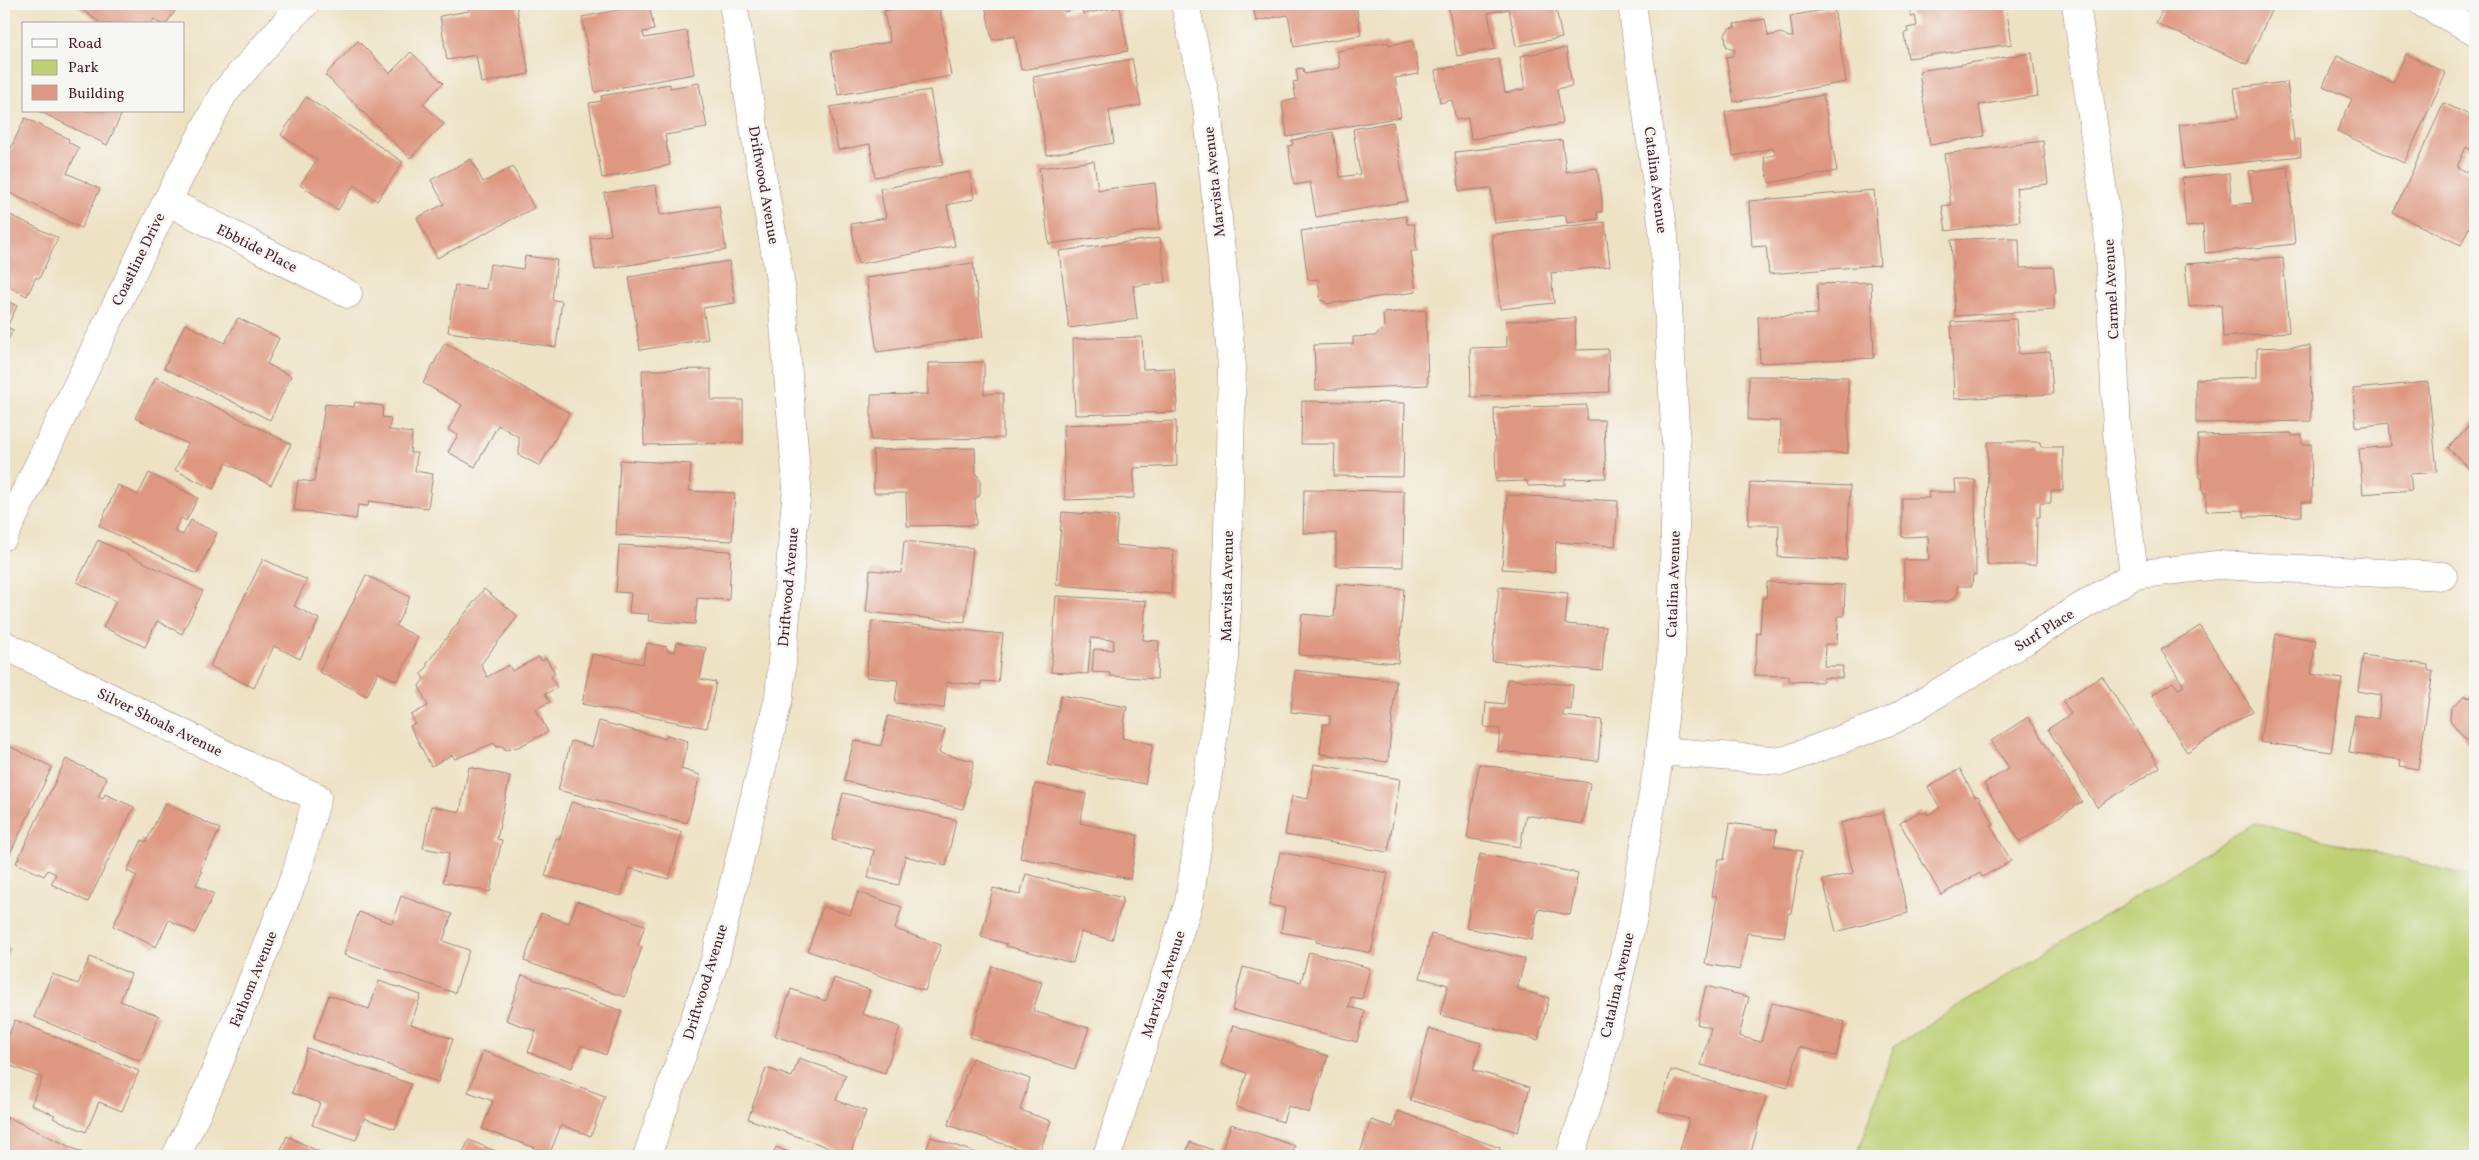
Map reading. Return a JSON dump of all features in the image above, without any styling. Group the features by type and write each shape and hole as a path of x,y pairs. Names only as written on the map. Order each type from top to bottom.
{"street":[{"name":"Coastline Drive","path":"4,536 166,201 223,94 290,18 306,4"},
{"name":"Driftwood Avenue","path":"647,1156 715,960 779,697 797,487 781,286 733,4"},
{"name":"Marvista Avenue","path":"1107,1156 1189,902 1225,658 1232,366 1207,105 1185,4"},
{"name":"Catalina Avenue","path":"1570,1156 1596,1073 1633,917 1660,751 1671,659 1678,461 1664,236 1632,4"},
{"name":"Carmel Avenue","path":"2076,4 2108,228 2117,432 2134,575"},
{"path":"2424,4 2475,31"},
{"name":"Ebbtide Place","path":"166,201 348,294"},
{"name":"Surf Place","path":"1660,751 1783,761 1792,758 1893,720 2134,575 2217,565 2443,576"},
{"name":"Silver Shoals Avenue","path":"4,645 267,775 317,797"},
{"name":"Fathom Avenue","path":"176,1156 209,1087 297,871 317,797"}],"green space":[{"path":"2254,823 2475,877 2475,1156 1857,1156 1894,1046"}],"building":[{"path":"74,4 180,4 167,22 158,22 154,19 152,22 99,22"},
{"path":"468,4 516,4 529,74 481,83 476,55 447,60 440,16 469,11"},
{"path":"649,4 654,30 643,32 644,38 687,31 694,74 595,92 582,17"},
{"path":"845,4 863,4 863,5 845,8"},
{"path":"924,4 939,4 951,76 838,95 831,52 890,42 884,11"},
{"path":"985,4 1062,4 1064,12 1082,8 1083,14 1120,7 1128,51 1021,70 1015,36 992,40"},
{"path":"1253,4 1356,4 1361,35 1294,47 1288,15 1256,21"},
{"path":"1448,4 1555,4 1562,38 1516,46 1509,9 1488,13 1495,49 1457,56"},
{"path":"1733,4 1753,4 1753,5 1734,8"},
{"path":"1909,4 2009,4 2006,7 2012,44 1908,58 1904,33 1908,32 1907,28 1917,26 1915,16 1911,17"},
{"path":"2165,4 2274,4 2247,64 2156,23"},
{"path":"1834,8 1846,82 1734,102 1726,57 1733,56 1735,50 1726,46 1725,35 1729,28 1735,27 1734,24 1765,19 1768,36 1781,33 1793,37 1790,16"},
{"path":"358,41 390,73 411,52 443,83 423,104 444,124 410,158 325,75"},
{"path":"1413,41 1419,74 1395,78 1401,117 1287,137 1282,102 1296,99 1293,82 1298,81 1296,69 1303,68 1304,74 1340,68 1337,51 1388,42 1389,45"},
{"path":"1566,48 1572,86 1557,89 1563,124 1471,139 1468,118 1456,120 1452,100 1440,103 1435,70 1499,59 1505,93 1525,89 1520,56"},
{"path":"2032,53 2038,96 1979,105 1984,136 1930,145 1919,71"},
{"path":"2406,54 2446,73 2404,163 2337,131 2352,99 2323,86 2337,56 2393,83"},
{"path":"1132,59 1141,105 1109,111 1114,143 1047,155 1033,77"},
{"path":"2287,82 2294,140 2300,139 2301,156 2184,169 2179,125 2238,118 2234,88"},
{"path":"699,83 707,128 665,135 670,165 602,178 589,103 602,101 601,96 670,84 670,88"},
{"path":"930,90 943,165 875,177 870,144 838,150 830,107"},
{"path":"1823,95 1837,171 1769,183 1764,157 1775,155 1774,148 1733,156 1725,112"},
{"path":"306,97 403,162 377,201 354,185 338,210 300,185 317,160 281,135"},
{"path":"2444,103 2471,116 2475,106 2475,152 2466,147 2457,167 2475,176 2475,214 2461,245 2393,213"},
{"path":"41,112 123,112 107,145"},
{"path":"25,118 69,139 68,142 79,148 67,173 100,189 81,228 4,190 4,162"},
{"path":"1393,122 1407,201 1316,217 1310,182 1294,185 1288,146 1293,145 1292,140 1333,132 1340,177 1360,174 1353,129"},
{"path":"1562,140 1566,172 1597,168 1602,199 1602,212 1597,212 1598,219 1567,223 1566,215 1495,223 1491,188 1459,191 1455,152"},
{"path":"2043,141 2048,184 2016,188 2020,221 1946,231 1942,206 1951,205 1944,154"},
{"path":"471,159 483,182 513,167 534,208 437,258 417,218 444,204 431,180"},
{"path":"1094,161 1098,190 1155,183 1160,229 1049,244 1039,168"},
{"path":"2288,167 2295,244 2205,253 2203,225 2186,227 2182,178 2229,173 2232,205 2253,203 2249,171"},
{"path":"970,172 974,199 947,205 955,246 858,264 851,224 886,218 880,189"},
{"path":"656,185 660,215 719,206 726,250 595,270 590,238 611,235 604,193"},
{"path":"1874,190 1880,265 1769,274 1766,246 1752,247 1749,201"},
{"path":"4,212 58,238 39,279 36,277 27,296 4,284"},
{"path":"1406,216 1407,224 1414,224 1417,251 1411,251 1416,292 1326,304 1325,301 1321,301 1318,279 1308,280 1301,231"},
{"path":"1605,222 1610,266 1551,273 1554,303 1500,309 1492,235"},
{"path":"2006,237 2009,239 2019,239 2020,268 2053,267 2056,291 2054,295 2054,310 1955,316 1951,240"},
{"path":"1160,238 1166,282 1133,286 1137,319 1069,328 1059,251"},
{"path":"525,256 557,260 552,300 562,301 556,347 448,332 455,285 486,289 490,264 523,269"},
{"path":"2283,257 2289,332 2223,337 2221,305 2189,307 2185,264"},
{"path":"729,261 735,303 703,308 708,339 640,350 629,277"},
{"path":"973,263 983,337 877,352 866,278"},
{"path":"1871,282 1874,358 1760,363 1758,317 1818,314 1817,284"},
{"path":"4,299 17,306 7,327 13,330 4,348"},
{"path":"1426,310 1428,385 1316,390 1314,345 1353,344 1353,337 1375,336 1384,328 1383,313"},
{"path":"238,318 279,338 267,364 291,376 270,420 164,368 185,324 225,343"},
{"path":"1575,318 1576,350 1608,349 1609,392 1471,397 1470,348 1507,347 1506,321"},
{"path":"2017,319 2019,354 2050,352 2053,394 1954,399 1951,322"},
{"path":"1142,337 1143,369 1174,368 1178,404 1176,404 1176,412 1075,415 1073,339"},
{"path":"445,343 569,413 540,466 519,455 519,437 498,425 475,467 448,452 458,435 448,430 462,405 423,383"},
{"path":"2310,346 2311,421 2196,423 2196,379 2257,377 2257,348"},
{"path":"984,362 984,394 1003,393 1003,438 871,440 871,395 928,394 928,363"},
{"path":"711,369 711,400 743,400 743,443 644,445 642,370"},
{"path":"1749,376 1848,377 1848,453 1780,453 1781,421 1748,420"},
{"path":"156,377 291,444 271,485 226,463 213,489 175,470 188,444 135,418"},
{"path":"2428,382 2437,472 2410,474 2412,490 2363,494 2359,449 2391,446 2389,423 2356,427 2353,389"},
{"path":"1302,401 1405,403 1403,477 1334,476 1335,444 1301,444"},
{"path":"355,402 383,406 382,417 391,418 389,430 412,433 410,453 417,453 415,471 433,474 428,508 369,501 368,506 358,505 356,519 294,510 298,480 314,482 325,404 354,407"},
{"path":"1587,405 1587,420 1604,420 1606,478 1565,479 1565,485 1528,486 1527,481 1496,482 1494,408"},
{"path":"2475,419 2475,474 2448,448"},
{"path":"1176,421 1177,466 1134,468 1134,498 1065,500 1063,425"},
{"path":"2291,433 2292,436 2302,435 2302,444 2311,444 2312,502 2302,502 2302,516 2244,517 2244,510 2206,511 2206,493 2203,493 2202,477 2199,477 2198,435"},
{"path":"1988,442 2040,442 2041,447 2063,447 2063,491 2051,491 2051,503 2040,503 2040,517 2037,517 2036,565 1987,565"},
{"path":"975,448 976,474 980,478 980,495 975,499 976,525 907,526 906,493 874,493 873,450"},
{"path":"620,460 691,464 689,491 735,493 732,541 616,535"},
{"path":"149,473 198,498 186,521 181,518 174,531 183,535 191,520 217,533 197,574 99,526 118,485 138,495"},
{"path":"1955,480 1975,480 1976,575 1973,575 1972,586 1957,586 1958,593 1953,599 1946,602 1904,601 1904,560 1929,560 1928,536 1902,537 1902,498 1929,498 1928,492 1956,492"},
{"path":"1750,482 1850,486 1847,560 1778,557 1779,525 1748,525"},
{"path":"1304,490 1404,491 1403,567 1336,566 1336,533 1303,533"},
{"path":"1507,495 1618,501 1615,546 1556,542 1554,572 1502,569"},
{"path":"1062,512 1118,516 1115,545 1174,550 1171,594 1056,585"},
{"path":"98,540 203,591 182,634 157,621 145,647 103,627 116,601 77,582"},
{"path":"904,541 973,548 965,622 866,612 870,570 901,573"},
{"path":"619,545 731,551 729,600 697,598 695,624 648,621 649,614 629,613 631,593 616,592"},
{"path":"263,559 307,580 294,606 319,619 300,659 274,646 254,688 210,666"},
{"path":"366,575 410,597 396,626 418,637 397,681 378,672 367,696 319,672"},
{"path":"1767,582 1845,585 1844,616 1838,616 1837,644 1825,644 1824,666 1843,666 1842,678 1823,678 1823,682 1789,681 1789,676 1755,675 1757,632 1760,633 1762,598 1766,598"},
{"path":"1337,584 1404,589 1398,663 1299,655 1302,614 1334,617"},
{"path":"1499,587 1568,593 1565,624 1606,627 1602,671 1492,661"},
{"path":"484,589 518,616 481,664 487,677 509,665 512,671 539,657 542,661 546,658 555,673 551,677 557,688 545,694 550,702 536,709 548,732 518,747 506,750 502,746 497,747 494,743 455,759 452,755 431,766 410,726 415,723 411,715 428,706 419,686 424,679 421,674 427,667 427,663"},
{"path":"1056,596 1146,601 1143,640 1159,641 1157,679 1110,676 1110,673 1092,672 1094,649 1113,650 1114,640 1091,638 1088,674 1051,672"},
{"path":"872,621 1003,634 998,682 981,681 981,685 947,682 944,708 895,703 898,680 866,677"},
{"path":"2200,626 2253,711 2187,752 2152,695 2173,682 2178,689 2184,686 2161,650"},
{"path":"2276,634 2316,640 2311,674 2342,679 2331,752 2260,742"},
{"path":"677,642 706,648 700,679 716,682 707,728 582,704 592,654 643,664 647,643 667,647 667,651 675,652"},
{"path":"2363,655 2428,665 2428,671 2433,671 2418,769 2400,766 2401,760 2349,752 2355,715 2378,719 2381,695 2358,691"},
{"path":"1295,670 1396,681 1388,762 1320,754 1323,724 1330,724 1330,716 1291,712"},
{"path":"2102,676 2160,767 2097,807 2048,729 2071,714 2063,701"},
{"path":"1507,679 1573,685 1571,710 1563,709 1563,716 1602,720 1598,761 1498,751 1500,729 1484,727 1486,702 1504,704"},
{"path":"1061,695 1127,707 1122,738 1153,744 1145,784 1047,765"},
{"path":"2464,696 2475,697 2475,751 2450,720 2451,708"},
{"path":"888,716 945,729 939,753 974,761 963,809 844,781 854,740 881,746"},
{"path":"2028,717 2082,802 2020,842 1984,784 2009,768 1991,741"},
{"path":"599,721 666,739 667,735 688,741 681,769 700,775 687,823 558,790 571,741 592,747"},
{"path":"9,746 52,767 4,866 4,756"},
{"path":"66,759 107,778 98,797 103,799 105,794 134,807 88,902 51,884 56,874 48,870 44,876 16,863"},
{"path":"1314,764 1400,779 1388,852 1285,835 1292,796 1308,799"},
{"path":"1479,764 1590,783 1583,824 1526,815 1520,847 1467,838"},
{"path":"469,767 510,776 497,839 502,840 490,892 443,882 449,853 423,848 431,806 460,812"},
{"path":"1960,769 1975,797 1978,796 1994,825 1991,826 2011,861 1982,877 1980,873 1941,895 1900,823 1919,812 1922,814 1926,812 1928,815 1940,808 1928,787"},
{"path":"1035,784 1086,794 1080,823 1138,835 1130,879 1020,858"},
{"path":"843,793 956,820 946,866 905,856 899,885 868,878 874,850 832,840"},
{"path":"571,802 682,832 669,879 629,868 621,896 545,876 556,838 560,839"},
{"path":"165,803 220,829 200,871 202,872 196,885 214,894 195,933 169,920 156,947 113,926 137,876 127,871 142,840 146,842"},
{"path":"1883,812 1908,913 1836,932 1823,880 1853,873 1841,823"},
{"path":"1730,823 1777,830 1774,846 1802,851 1791,913 1788,913 1784,937 1747,933 1740,970 1705,964 1717,896 1712,896 1718,859 1724,860"},
{"path":"1280,852 1388,873 1371,953 1316,942 1317,939 1281,932 1285,908 1269,905"},
{"path":"1480,854 1578,873 1570,915 1538,909 1532,940 1466,928"},
{"path":"1026,874 1123,898 1112,940 1081,932 1073,963 1006,946 1007,944 981,937 993,888 1020,895"},
{"path":"858,892 902,907 895,929 941,945 925,991 808,951 823,906 850,915"},
{"path":"401,896 452,914 443,941 469,950 455,993 344,955 359,912 392,923"},
{"path":"577,901 645,925 638,946 642,947 625,997 524,961 541,913 569,923"},
{"path":"1431,934 1525,959 1517,989 1549,998 1538,1040 1440,1015 1448,985 1420,978"},
{"path":"4,946 10,949 4,962"},
{"path":"1309,952 1370,968 1362,999 1351,997 1349,1007 1365,1011 1357,1042 1232,1010 1243,967 1301,982"},
{"path":"90,957 131,974 120,1001 159,1016 140,1061 34,1017 52,974 78,984"},
{"path":"992,966 1042,982 1033,1011 1089,1028 1075,1069 970,1037"},
{"path":"522,975 622,1011 606,1055 581,1045 572,1068 528,1052 536,1031 506,1020"},
{"path":"834,978 870,990 862,1014 900,1027 885,1073 775,1036 791,989 826,1001"},
{"path":"379,981 421,995 411,1024 453,1039 438,1082 313,1039 329,995 369,1009"},
{"path":"1706,986 1749,997 1739,1036 1761,1042 1772,1003 1845,1022 1836,1056 1799,1047 1788,1088 1701,1065 1711,1028 1697,1024"},
{"path":"15,1020 139,1071 122,1111 99,1102 86,1132 53,1118 55,1115 31,1105 42,1078 4,1063 4,1046"},
{"path":"1233,1025 1328,1056 1309,1113 1288,1106 1283,1122 1236,1107 1247,1073 1221,1064"},
{"path":"1429,1029 1481,1043 1473,1070 1530,1087 1518,1132 1410,1100"},
{"path":"307,1048 411,1084 395,1129 364,1118 356,1140 312,1125 320,1103 292,1093"},
{"path":"483,1051 605,1096 591,1136 561,1125 550,1153 482,1129 493,1101 468,1092"},
{"path":"799,1058 846,1075 836,1100 866,1111 850,1155 748,1119 766,1068 792,1077"},
{"path":"972,1058 1030,1079 1020,1110 1051,1121 1038,1156 948,1125"},
{"path":"1671,1070 1766,1097 1750,1156 1701,1156 1680,1150 1689,1119 1659,1111"},
{"path":"1398,1111 1500,1148 1498,1156 1359,1156 1371,1120 1393,1127"},
{"path":"8,1117 89,1156 4,1156 4,1126"},
{"path":"1231,1124 1295,1146 1291,1156 1185,1156 1190,1142 1221,1153"},
{"path":"287,1136 328,1156 278,1156"},
{"path":"931,1137 985,1156 924,1156"},
{"path":"469,1140 507,1156 461,1156"},
{"path":"776,1147 798,1156 772,1156"}]}
